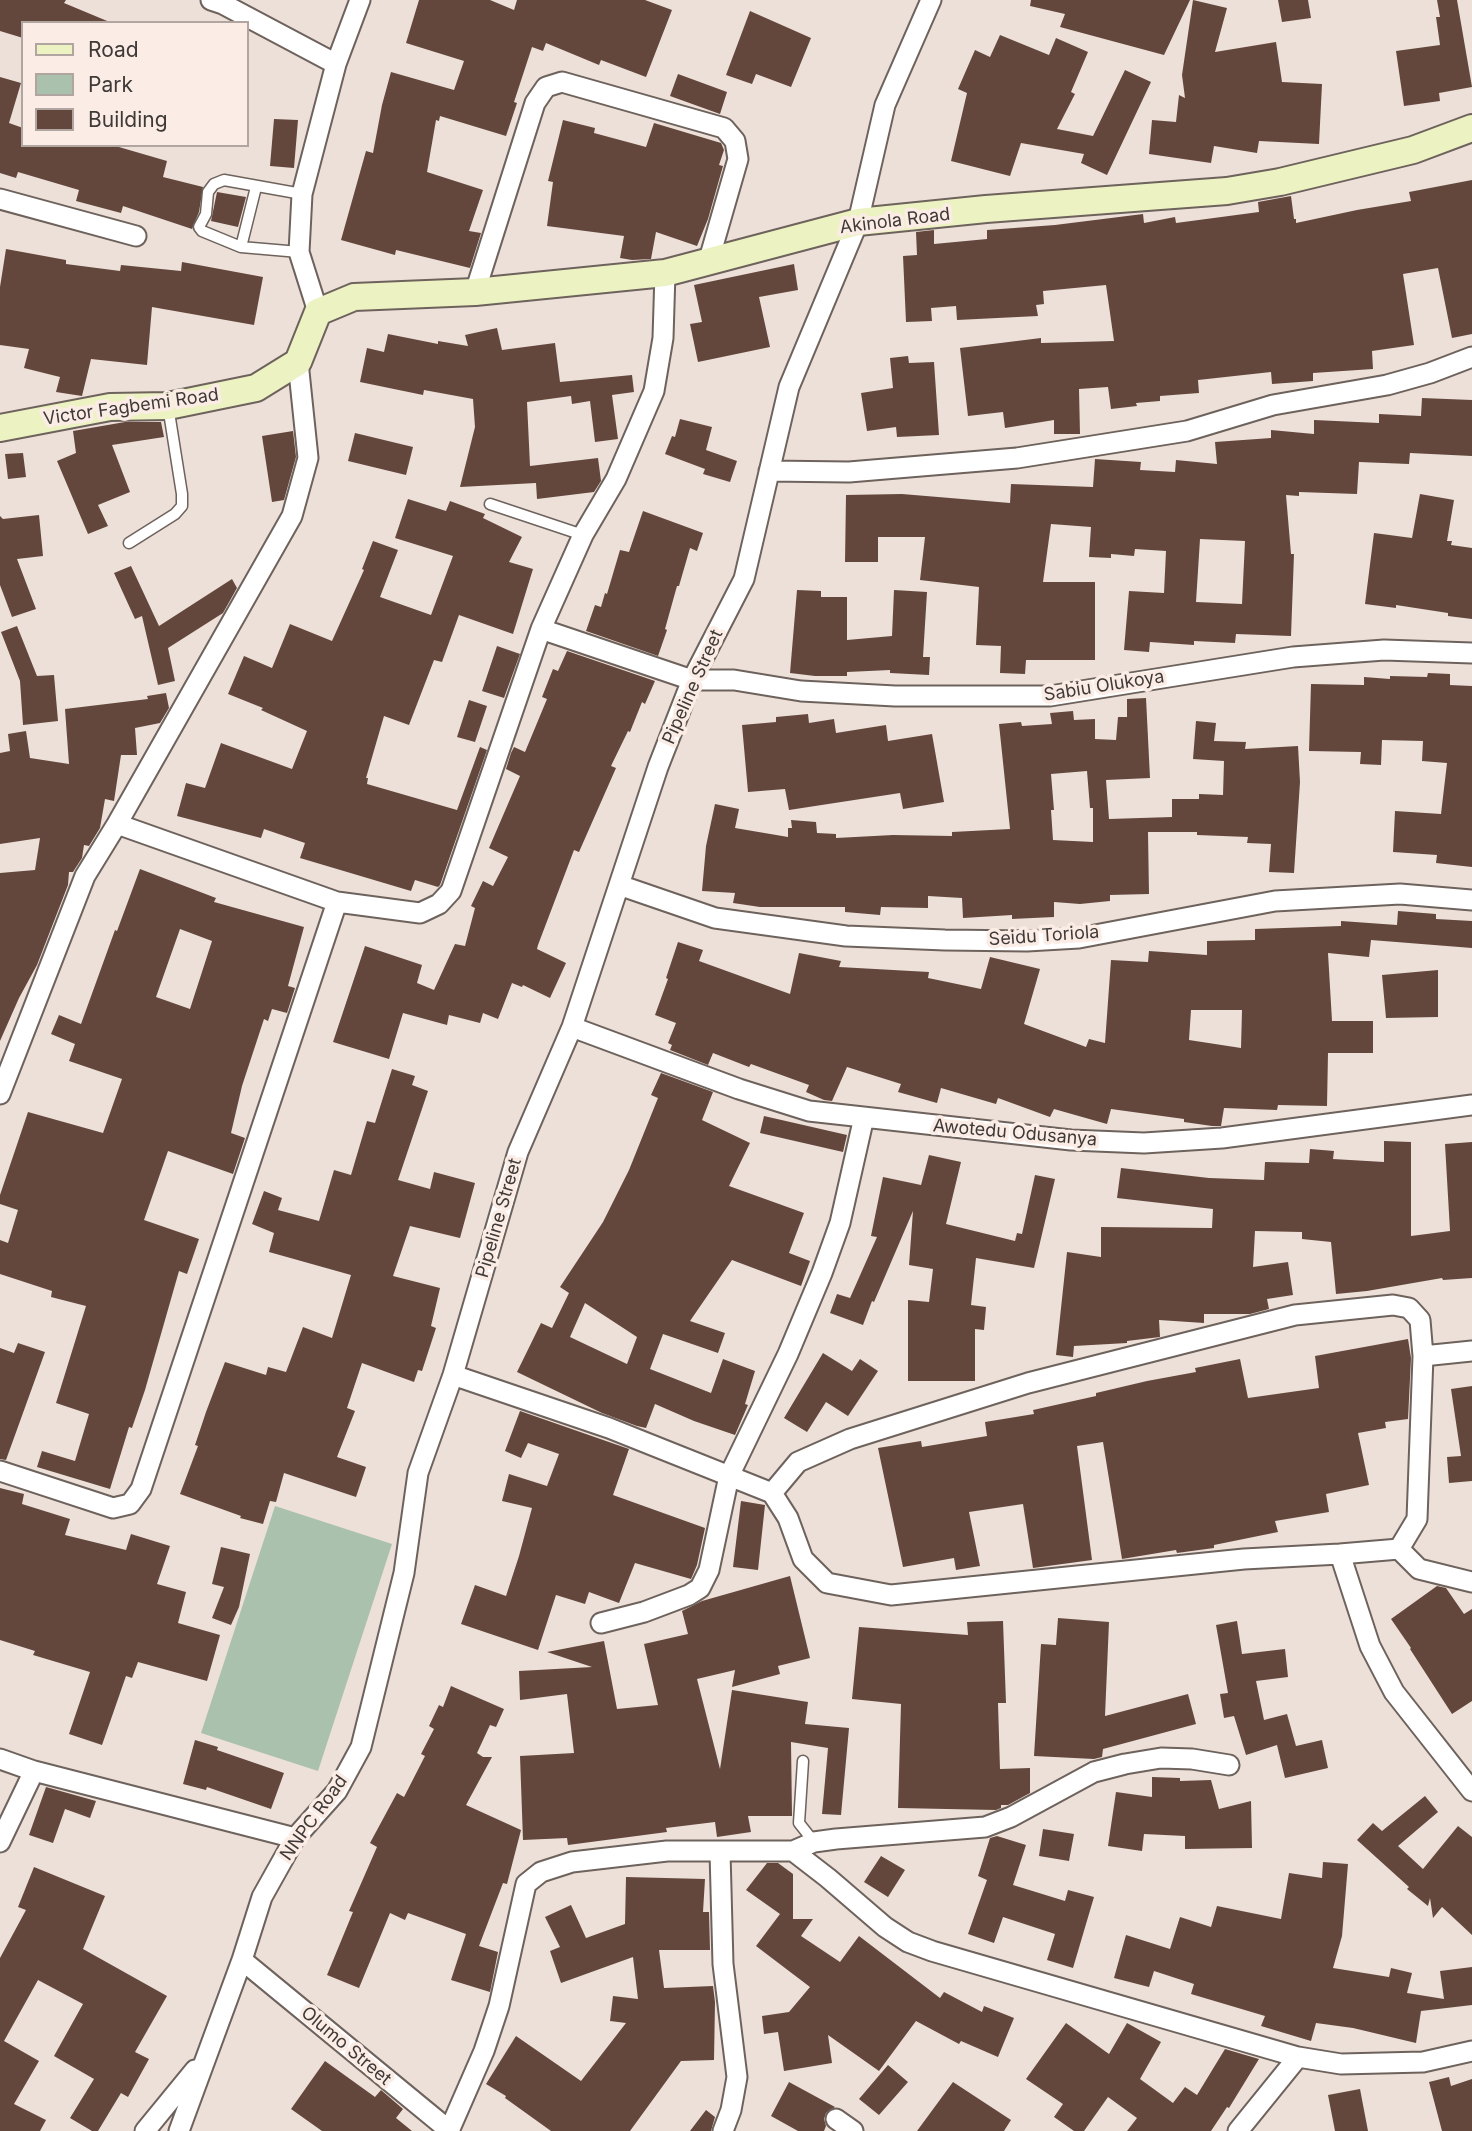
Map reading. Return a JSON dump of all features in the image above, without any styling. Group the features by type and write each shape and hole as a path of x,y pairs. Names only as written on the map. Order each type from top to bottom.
{"street":[{"path":"211,0 337,64"},
{"path":"0,1094 85,876 292,516 308,458 298,362 318,312 299,252 302,194 337,64 360,0"},
{"name":"Pipeline Street","path":"453,1375 518,1152 572,1027 658,767 692,680 744,579 789,387 858,222 885,105 931,0"},
{"path":"475,292 535,103 546,87 562,82 724,128 735,141 738,159 708,262"},
{"name":"Akinola Road","path":"318,312 354,297 475,292 666,272 858,222 986,209 1227,191 1280,183 1413,150 1472,128"},
{"path":"0,199 136,236"},
{"path":"117,824 337,902 420,913 439,904 451,891 541,629 583,536 616,479 654,391 663,338 666,272"},
{"path":"769,471 849,472 1017,458 1187,431 1273,405 1387,385 1472,357"},
{"name":"Victor Fagbemi Road","path":"0,428 110,407 168,406 256,388 298,362"},
{"name":"Sabiu Olukoya","path":"541,629 692,680 734,680 801,691 895,696 1050,696 1293,657 1384,650 1472,653"},
{"name":"Seidu Toriola","path":"619,885 715,918 846,936 959,940 1027,941 1079,938 1275,901 1400,894 1472,900"},
{"path":"0,1471 113,1508 130,1504 141,1489 337,902"},
{"name":"Awotedu Odusanya","path":"572,1027 738,1089 809,1111 1070,1140 1144,1143 1222,1138 1472,1105"},
{"path":"601,1623 669,1604 700,1588 709,1570 729,1476 788,1354 840,1223 864,1117"},
{"path":"772,1493 798,1462 850,1439 1028,1383 1295,1314 1393,1305 1409,1308 1420,1320 1423,1356 1417,1519 1399,1549"},
{"path":"1423,1356 1472,1351"},
{"path":"453,1375 608,1428 772,1493 788,1518 803,1559 827,1583 891,1595 1244,1559 1399,1549 1419,1569 1472,1582"},
{"name":"NNPC Road","path":"179,2131 243,1960 262,1897 295,1838 337,1791 361,1747 404,1573 418,1473 453,1375"},
{"path":"1340,1554 1370,1646 1394,1692 1472,1791"},
{"path":"449,2131 484,2051 499,2006 526,1884 541,1872 572,1862 667,1851 793,1851 814,1842 985,1827 1011,1817 1094,1773 1125,1764 1161,1758 1192,1759 1229,1765"},
{"path":"0,1759 34,1771 295,1838"},
{"path":"0,1842 34,1771"},
{"path":"793,1851 885,1927 908,1942 944,1955 1298,2057 1341,2064 1396,2063 1423,2062 1472,2051"},
{"path":"720,1852 723,1964 737,2077 731,2110 723,2131"},
{"name":"Olumo Street","path":"243,1960 449,2131"},
{"path":"1238,2131 1298,2057"},
{"path":"145,2131 204,2059"},
{"path":"836,2119 853,2131"}],"lane":[{"path":"299,252 242,247 202,231 199,227 206,214 208,192 214,184 224,180 302,194"},
{"path":"242,247 256,187"},
{"path":"129,543 175,514 182,506 168,406"},
{"path":"490,503 583,536"},
{"path":"803,1761 799,1823 814,1842"}],"green space":[{"path":"275,1506 392,1544 318,1771 201,1733"}],"building":[{"path":"0,0 66,0 64,3 107,21 21,21 21,37 0,31"},
{"path":"419,0 490,0 514,10 517,0 645,0 672,10 646,77 601,60 599,65 546,43 543,51 532,47 506,136 440,116 439,121 436,120 427,172 483,190 469,231 481,233 470,268 396,250 395,255 341,240 366,151 373,153 391,72 454,90 464,61 406,43"},
{"path":"1031,0 1190,0 1164,55 1060,27 1065,14 1030,6"},
{"path":"1193,0 1227,8 1215,52 1276,42 1282,82 1322,84 1319,144 1259,141 1257,153 1214,146 1211,163 1149,154 1152,120 1176,122 1179,95 1185,98 1182,75"},
{"path":"1278,0 1308,0 1311,18 1282,22"},
{"path":"1437,0 1457,0 1472,87 1439,93 1440,101 1404,106 1396,51 1440,45 1436,17 1440,17"},
{"path":"750,11 811,38 791,87 756,74 752,84 726,75"},
{"path":"1000,35 1049,55 1056,38 1088,52 1071,92 1075,94 1057,129 1093,136 1125,70 1151,82 1107,175 1081,163 1084,154 1021,143 1010,176 951,161 967,93 958,89 975,50 990,57"},
{"path":"678,74 727,92 720,114 670,96"},
{"path":"0,77 21,83 9,123 21,127 21,147 119,147 167,161 163,177 203,187 199,212 192,229 123,206 121,213 76,201 79,190 18,172 16,178 0,173"},
{"path":"274,119 298,120 294,168 270,166"},
{"path":"563,120 595,128 594,133 646,147 654,123 721,143 724,150 719,165 723,166 708,219 697,246 656,232 651,259 632,260 620,258 624,236 547,226 553,182 548,181"},
{"path":"1472,180 1472,334 1452,338 1438,268 1403,274 1414,345 1372,351 1373,369 1313,373 1313,381 1272,384 1271,372 1198,380 1199,393 1160,396 1160,401 1111,409 1108,387 1079,389 1080,434 1054,434 1054,420 1005,428 1003,412 968,416 960,348 1041,338 1041,343 1114,341 1106,285 1043,291 1044,304 1036,305 1038,316 957,320 956,306 931,308 932,321 906,322 903,256 917,255 916,232 934,230 934,244 987,239 987,230 1143,214 1144,223 1175,217 1176,223 1259,212 1258,202 1291,196 1296,223 1411,201 1409,192"},
{"path":"217,192 246,197 238,227 211,221"},
{"path":"6,249 66,260 66,264 120,271 121,265 181,271 182,262 263,277 254,325 152,307 147,365 91,359 82,396 56,392 60,377 24,368 29,349 0,345 0,287"},
{"path":"794,264 798,290 759,297 770,347 698,362 690,324 702,322 694,285"},
{"path":"497,328 502,350 555,343 560,382 632,375 634,392 612,395 618,439 595,442 590,401 572,404 571,396 527,402 530,466 598,458 601,481 594,492 537,499 536,483 460,487 475,427 473,399 424,390 423,395 360,382 367,348 384,352 388,334 438,344 438,341 468,346 465,335"},
{"path":"908,356 909,363 934,362 939,435 897,437 896,427 867,431 861,393 893,388 890,358"},
{"path":"1422,398 1472,400 1472,456 1410,453 1409,464 1359,462 1357,494 1299,492 1299,496 1286,495 1291,554 1294,554 1291,636 1236,634 1235,643 1194,641 1194,645 1150,642 1149,652 1124,650 1129,591 1164,593 1166,551 1135,549 1134,556 1111,554 1111,558 1089,557 1091,527 1051,524 1043,582 1095,582 1095,660 1026,660 1025,674 1000,673 1001,646 976,645 979,587 920,580 925,537 878,537 878,562 845,562 846,495 902,494 1010,503 1011,484 1093,487 1095,459 1141,462 1140,470 1175,472 1176,460 1217,464 1215,442 1271,438 1271,430 1314,434 1314,420 1379,423 1379,414 1421,416","holes":["1200,539 1245,541 1242,604 1196,602"]},
{"path":"680,419 712,427 706,450 737,461 730,482 703,474 705,469 665,454 672,436 675,437"},
{"path":"125,422 161,422 164,437 112,445 130,492 98,505 108,526 88,534 57,461 76,453 73,431"},
{"path":"293,431 296,457 284,500 272,502 262,436"},
{"path":"355,433 413,447 406,475 348,461"},
{"path":"23,453 26,477 8,479 5,454"},
{"path":"1420,494 1454,500 1447,541 1452,541 1451,545 1472,548 1472,619 1396,605 1396,608 1365,604 1374,533 1412,538"},
{"path":"408,499 446,511 450,501 485,514 483,518 522,537 509,562 533,569 513,634 459,615 442,662 434,660 409,725 384,716 366,778 367,784 457,810 480,747 487,750 440,885 438,887 415,880 411,891 300,858 305,843 264,829 261,838 177,816 186,783 205,788 221,743 292,769 307,731 261,710 263,708 228,694 244,656 272,668 290,624 332,641 364,570 362,569 373,541 398,550 380,597 431,615 453,556 395,538"},
{"path":"643,511 703,533 697,551 690,548 658,656 586,631 595,605 601,607 605,593 607,594 620,550 629,552"},
{"path":"39,515 43,556 17,559 36,609 12,617 0,585 0,516 3,519"},
{"path":"131,566 159,626 232,579 237,588 223,613 168,648 175,681 158,685 142,616 135,619 114,573"},
{"path":"797,590 821,591 821,597 847,597 847,640 892,636 894,590 927,592 923,657 930,657 929,675 890,673 890,670 847,672 847,676 790,673"},
{"path":"17,626 37,676 54,675 58,721 23,725 20,681 1,632"},
{"path":"497,646 520,654 504,698 482,691"},
{"path":"567,651 655,681 611,766 616,768 579,852 574,850 538,945 537,949 566,963 550,998 523,985 522,987 512,983 498,1019 483,1013 480,1023 449,1015 447,1025 403,1013 389,1059 333,1042 365,946 422,965 417,983 434,990 455,944 465,946 475,908 471,906 483,881 493,886 508,857 489,848 520,776 506,769 511,753 514,747 525,752 547,699 542,697 553,669 558,671"},
{"path":"1428,673 1450,674 1450,685 1472,686 1472,867 1436,863 1437,855 1393,852 1395,811 1441,814 1447,763 1422,761 1423,741 1382,740 1381,765 1360,764 1361,752 1309,751 1311,684 1364,685 1364,677 1427,677"},
{"path":"166,693 169,708 160,723 135,728 137,755 121,755 114,801 105,799 100,828 89,846 84,845 82,858 73,872 69,872 68,885 37,965 0,1041 0,873 35,870 40,838 0,844 0,753 10,751 8,734 26,731 30,758 69,764 65,709 148,699 147,696"},
{"path":"1146,698 1150,778 1106,780 1109,819 1172,817 1172,799 1199,799 1199,794 1223,795 1224,761 1193,759 1196,721 1216,723 1214,741 1246,742 1245,749 1298,746 1300,782 1294,873 1269,872 1271,844 1247,843 1248,837 1197,835 1197,832 1148,832 1149,894 1110,895 1110,901 1080,904 1054,902 1054,917 1012,919 1012,915 963,918 962,898 928,896 928,908 881,907 880,915 845,912 845,907 760,907 733,903 735,893 702,891 706,846 715,804 739,809 735,828 788,837 788,828 792,828 791,820 816,822 817,833 836,834 836,838 952,836 952,832 1010,829 999,724 1052,724 1050,713 1073,711 1074,720 1095,719 1095,739 1116,740 1118,717 1127,717 1127,699","holes":["1087,771 1090,808 1093,808 1093,842 1053,840 1051,774"]},
{"path":"469,700 487,706 475,742 457,737"},
{"path":"808,714 809,723 834,719 836,733 886,725 888,741 932,734 944,802 903,809 900,793 789,810 785,789 748,792 742,725 776,722 776,717"},
{"path":"140,869 216,898 214,902 304,927 288,986 295,988 287,1013 272,1009 268,1021 264,1019 242,1086 231,1133 245,1138 233,1174 168,1151 144,1220 199,1239 187,1274 179,1271 145,1390 132,1428 129,1427 110,1489 37,1467 42,1451 75,1461 89,1414 56,1403 86,1306 51,1297 52,1291 0,1274 0,1240 8,1243 18,1210 0,1204 0,1195 28,1112 103,1133 122,1079 69,1061 75,1044 51,1034 59,1015 81,1024 115,930 117,931","holes":["180,929 212,941 190,1009 156,997"]},
{"path":"1398,911 1436,914 1436,919 1472,921 1472,948 1371,940 1369,957 1328,953 1332,1021 1373,1021 1373,1053 1328,1053 1327,1106 1278,1105 1277,1110 1224,1108 1221,1126 1111,1109 1107,1124 1054,1109 1050,1117 998,1098 996,1104 941,1088 937,1103 898,1092 901,1084 847,1067 832,1101 824,1100 806,1092 809,1085 751,1064 749,1067 713,1053 708,1065 670,1050 672,1045 668,1043 676,1023 655,1015 678,942 703,950 699,961 790,994 799,953 841,961 839,967 929,972 928,978 981,989 990,957 1040,969 1024,1024 1086,1047 1089,1039 1105,1043 1111,960 1148,962 1149,951 1207,955 1207,941 1255,940 1255,929 1341,926 1341,921 1397,925","holes":["1191,1010 1242,1010 1241,1048 1189,1040"]},
{"path":"1438,970 1438,1017 1386,1018 1382,975"},
{"path":"392,1069 415,1076 412,1085 428,1091 398,1180 430,1189 434,1172 475,1183 460,1238 410,1226 393,1276 440,1288 431,1326 436,1328 422,1371 418,1370 414,1382 362,1363 347,1408 355,1411 337,1457 366,1467 356,1497 284,1473 276,1502 270,1501 263,1524 240,1518 241,1516 180,1494 225,1362 266,1375 268,1367 286,1372 303,1327 332,1338 351,1275 269,1252 274,1233 252,1224 264,1191 282,1198 278,1210 319,1221 334,1170 351,1175 367,1121 375,1123"},
{"path":"661,1073 713,1092 702,1120 750,1143 729,1186 804,1213 789,1253 810,1261 801,1286 732,1260 690,1321 725,1333 718,1353 663,1334 650,1369 711,1393 723,1359 755,1371 745,1404 748,1405 735,1435 655,1404 646,1428 637,1426 602,1413 517,1372 541,1323 552,1328 569,1293 560,1287 603,1222 629,1170 658,1098 651,1095","holes":["585,1303 637,1337 627,1364 570,1337"]},
{"path":"764,1116 847,1135 843,1152 760,1133"},
{"path":"1384,1141 1411,1142 1411,1236 1450,1231 1445,1144 1472,1142 1472,1278 1442,1278 1336,1294 1331,1242 1302,1239 1302,1232 1255,1231 1253,1267 1288,1262 1293,1295 1267,1299 1269,1309 1250,1314 1204,1314 1204,1323 1159,1320 1160,1337 1127,1343 1074,1346 1073,1357 1056,1355 1067,1252 1101,1257 1101,1227 1212,1228 1213,1209 1117,1198 1121,1168 1209,1178 1264,1180 1265,1162 1309,1163 1310,1149 1334,1151 1333,1159 1384,1162"},
{"path":"929,1155 961,1162 946,1224 1015,1241 1017,1233 1022,1234 1035,1175 1055,1179 1034,1268 976,1258 971,1305 986,1307 984,1330 975,1329 975,1381 908,1381 908,1300 929,1302 933,1269 909,1265 913,1211 863,1325 830,1313 837,1294 850,1298 877,1237 871,1236 883,1177 921,1185"},
{"path":"1408,1339 1411,1358 1408,1419 1385,1422 1386,1428 1358,1433 1369,1485 1326,1494 1329,1512 1275,1521 1278,1532 1214,1545 1214,1548 1177,1553 1176,1550 1122,1559 1103,1442 1077,1446 1092,1560 1033,1568 1023,1504 969,1512 980,1566 956,1570 954,1558 903,1567 878,1448 921,1441 922,1447 987,1436 985,1422 1034,1414 1033,1410 1096,1396 1096,1393 1196,1372 1195,1368 1240,1359 1248,1398 1319,1388 1315,1356"},
{"path":"18,1343 45,1352 6,1460 0,1459 0,1348 14,1353"},
{"path":"823,1353 852,1371 860,1359 878,1371 848,1416 826,1402 807,1432 784,1418"},
{"path":"1472,1386 1472,1481 1449,1483 1447,1457 1461,1456 1451,1389"},
{"path":"520,1411 629,1449 613,1495 705,1528 691,1579 635,1563 619,1603 589,1592 585,1604 556,1595 538,1650 461,1624 475,1585 506,1596 519,1556 532,1508 502,1501 509,1474 547,1486 559,1454 528,1443 521,1458 505,1451"},
{"path":"0,1488 24,1494 22,1504 70,1519 65,1535 126,1550 131,1534 170,1546 157,1584 186,1592 178,1623 220,1635 207,1681 138,1662 132,1678 126,1676 102,1745 69,1734 90,1672 33,1655 35,1651 0,1640"},
{"path":"741,1501 765,1505 758,1570 733,1567"},
{"path":"221,1547 250,1554 239,1607 231,1625 212,1618 224,1587 212,1584"},
{"path":"790,1576 810,1658 778,1666 780,1674 732,1687 735,1670 697,1679 720,1769 732,1690 808,1702 805,1724 849,1728 841,1815 822,1814 828,1748 791,1742 792,1816 748,1816 751,1832 717,1837 715,1822 666,1828 667,1832 568,1845 567,1838 523,1840 520,1756 574,1753 567,1694 520,1700 519,1671 592,1667 547,1652 604,1641 617,1709 658,1705 644,1644 688,1634 682,1611 702,1601"},
{"path":"1437,1586 1446,1588 1464,1614 1472,1609 1472,1701 1452,1714 1391,1619"},
{"path":"1058,1618 1109,1622 1105,1716 1188,1694 1196,1724 1103,1749 1102,1757 1094,1759 1034,1756 1041,1644 1056,1645"},
{"path":"1003,1621 1006,1703 998,1703 1000,1769 1030,1768 1030,1793 1008,1805 1001,1805 1001,1808 996,1810 898,1808 901,1704 852,1699 859,1627 968,1635 967,1622"},
{"path":"1237,1621 1242,1654 1285,1649 1288,1677 1256,1681 1264,1720 1287,1714 1296,1746 1322,1740 1328,1768 1285,1778 1277,1745 1246,1755 1234,1716 1224,1718 1220,1694 1228,1693 1216,1625"},
{"path":"451,1686 504,1709 496,1727 490,1725 477,1753 483,1757 492,1757 466,1805 521,1830 507,1884 503,1883 479,1946 498,1952 490,1992 451,1980 466,1934 408,1913 405,1920 390,1913 359,1988 327,1975 353,1912 349,1911 377,1847 370,1843 397,1793 404,1797 425,1756 421,1754 434,1729 429,1726 439,1705 443,1707"},
{"path":"195,1740 284,1773 271,1809 207,1787 206,1790 183,1784"},
{"path":"1152,1777 1180,1778 1180,1781 1211,1780 1219,1809 1251,1801 1252,1848 1185,1849 1185,1836 1144,1834 1142,1851 1108,1846 1116,1792 1152,1797"},
{"path":"46,1787 96,1801 90,1818 65,1809 53,1843 29,1835"},
{"path":"1425,1796 1438,1812 1398,1846 1423,1869 1458,1826 1472,1837 1472,1935 1442,1907 1433,1918 1430,1898 1428,1906 1357,1840 1373,1823 1382,1831"},
{"path":"1043,1829 1074,1834 1069,1861 1039,1856"},
{"path":"997,1836 1026,1845 1013,1885 1065,1901 1068,1890 1094,1897 1073,1968 1047,1960 1055,1934 1003,1917 994,1943 968,1934 987,1880 978,1876 990,1838"},
{"path":"881,1856 905,1870 888,1897 864,1882"},
{"path":"1323,1862 1348,1864 1342,1936 1333,1968 1389,1977 1391,1968 1412,1973 1407,1993 1444,1999 1440,1971 1472,1967 1472,2005 1421,2011 1416,2043 1353,2028 1316,2023 1311,2041 1261,2026 1265,2016 1191,1994 1194,1984 1154,1971 1149,1987 1114,1978 1126,1935 1170,1949 1180,1917 1211,1927 1217,1906 1281,1919 1289,1873 1322,1878"},
{"path":"767,1863 778,1863 793,1874 793,1919 813,1919 801,1936 840,1962 859,1936 940,1998 944,1992 982,2012 984,2006 1014,2018 998,2057 961,2041 959,2044 916,2021 879,2071 828,2035 832,2063 784,2071 778,2032 764,2034 762,2016 789,2012 810,1987 756,1946 780,1914 746,1890"},
{"path":"34,1867 105,1896 83,1949 167,1996 135,2052 149,2059 128,2097 121,2093 98,2131 92,2131 70,2118 94,2079 54,2056 83,2004 38,1980 4,2041 39,2061 14,2104 46,2120 40,2131 0,2131 0,1958 26,1910 18,1907"},
{"path":"626,1877 705,1879 703,1912 709,1912 710,1950 659,1950 664,1988 713,1986 714,2060 681,2061 630,2131 551,2131 486,2084 516,2036 581,2081 626,2023 610,2021 613,1996 638,1999 633,1957 561,1983 550,1951 560,1947 545,1917 571,1905 586,1938 625,1924"},
{"path":"1066,2023 1109,2054 1127,2023 1161,2042 1140,2079 1173,2103 1185,2087 1197,2095 1225,2049 1259,2059 1229,2108 1227,2107 1211,2131 1127,2131 1137,2118 1108,2097 1084,2131 1074,2131 1054,2117 1063,2104 1026,2079"},
{"path":"325,2061 375,2097 381,2090 403,2109 396,2118 412,2131 322,2131 291,2109"},
{"path":"888,2065 908,2082 879,2115 859,2099"},
{"path":"1449,2077 1451,2086 1472,2079 1472,2131 1442,2131 1429,2082"},
{"path":"789,2082 835,2107 826,2113 824,2131 798,2131 771,2116"},
{"path":"953,2082 1011,2120 1004,2131 917,2131"},
{"path":"1360,2089 1368,2131 1335,2131 1328,2095"},
{"path":"706,2110 715,2117 711,2131 690,2131"}]}
